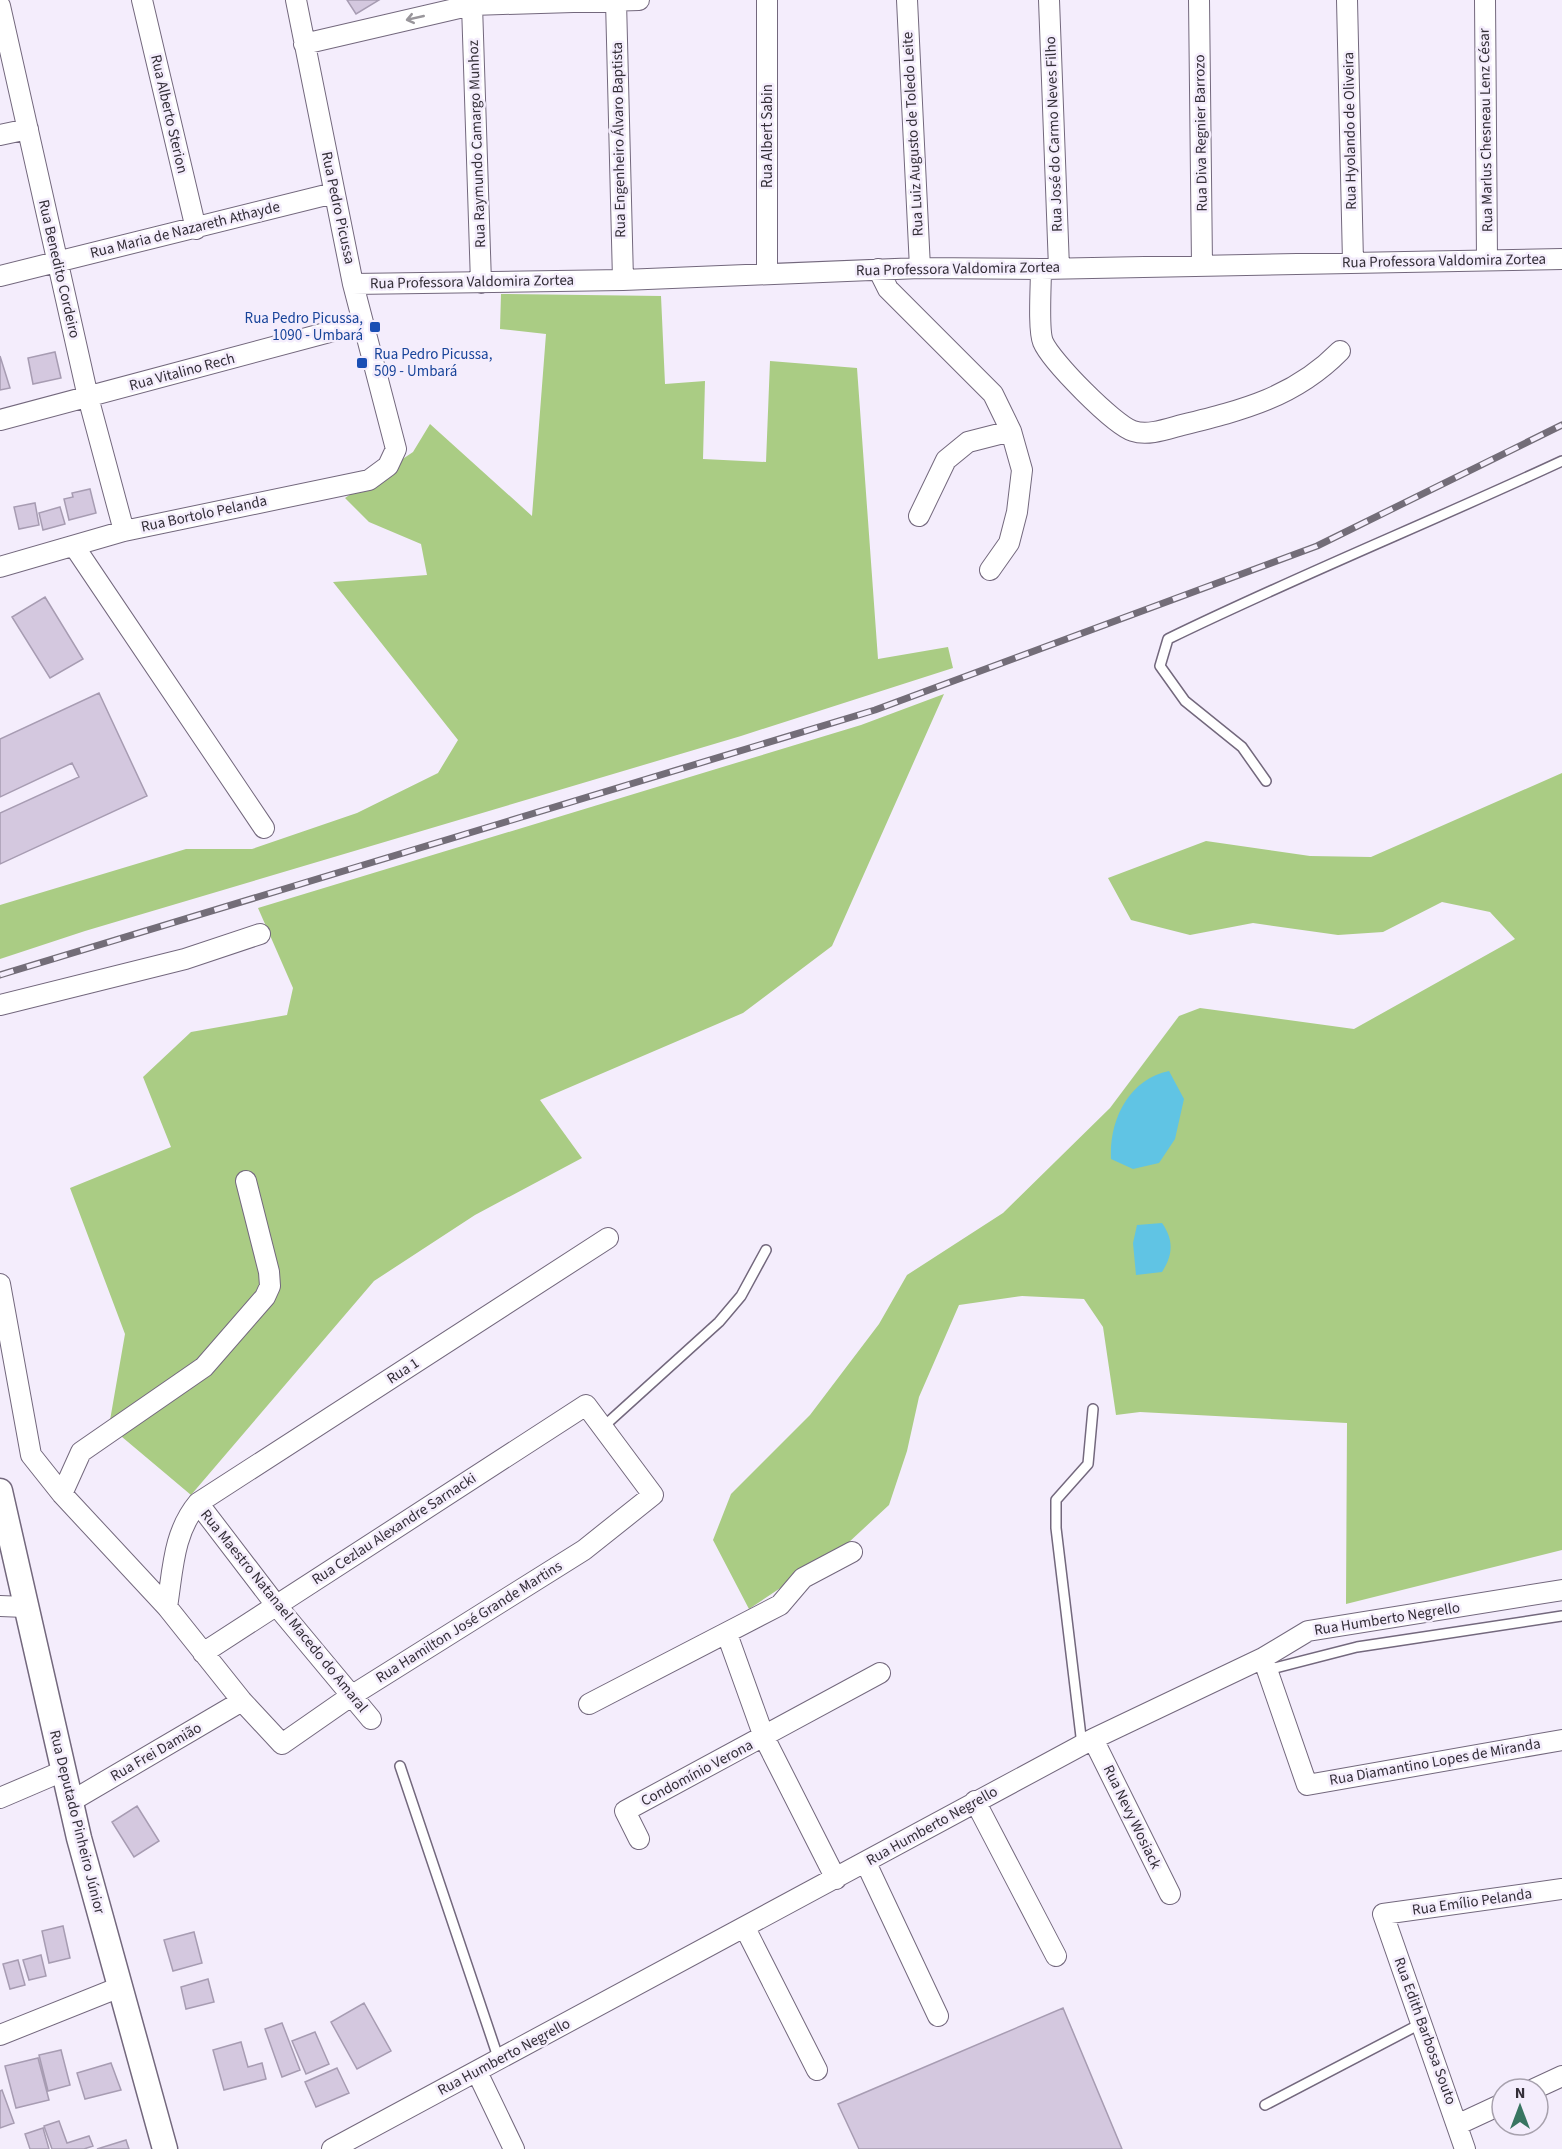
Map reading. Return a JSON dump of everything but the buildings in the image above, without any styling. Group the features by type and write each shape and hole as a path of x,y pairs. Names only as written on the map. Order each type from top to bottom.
{"street":[{"name":"Rua Alberto Sterion","path":"142,0 196,229"},
{"name":"Rua Pedro Picussa","path":"296,0 353,284 396,449"},
{"path":"304,44 472,5 639,0"},
{"name":"Rua Albert Sabin","path":"767,0 767,273"},
{"name":"Rua Luiz Augusto de Toledo Leite","path":"907,0 920,268"},
{"name":"Rua José do Carmo Neves Filho","path":"1049,0 1050,269 1042,341 1051,354 1114,421 1134,432 1154,432 1249,409 1321,370 1340,351"},
{"name":"Rua Diva Regnier Barrozo","path":"1199,0 1202,265"},
{"name":"Rua Hyolando de Oliveira","path":"1347,0 1353,262"},
{"name":"Rua Marlus Chesneau Lenz César","path":"1485,0 1487,260"},
{"name":"Rua Engenheiro Álvaro Baptista","path":"616,1 623,280"},
{"name":"Rua Raymundo Camargo Munhoz","path":"472,5 482,283"},
{"name":"Rua Benedito Cordeiro","path":"0,6 88,397 124,531"},
{"path":"0,135 28,129"},
{"name":"Rua Maria de Nazareth Athayde","path":"0,276 334,193"},
{"name":"Rua Professora Valdomira Zortea","path":"353,284 623,280 920,268 1050,269 1562,259"},
{"path":"878,269 888,289 993,394 1011,431 1022,470 1017,512 1009,543 990,570"},
{"name":"Rua Vitalino Rech","path":"0,420 363,323"},
{"path":"919,516 946,460 968,442 1011,431"},
{"name":"Rua Bortolo Pelanda","path":"0,567 124,531 369,480 388,466 396,449"},
{"path":"74,546 264,828"},
{"path":"0,1005 185,958 260,934"},
{"path":"62,1494 81,1452 204,1367 266,1297 270,1278 246,1181"},
{"name":"Rua 1","path":"198,1503 608,1238"},
{"path":"0,1284 31,1455 62,1494 167,1607 243,1701"},
{"name":"Rua Cezlau Alexandre Sarnacki","path":"203,1653 586,1405 603,1427"},
{"name":"Rua Hamilton José Grande Martins","path":"243,1701 282,1744 351,1696 584,1550 653,1495 603,1427"},
{"name":"Rua Deputado Pinheiro Júnior","path":"0,1491 24,1608 70,1802 165,2149"},
{"path":"167,1607 177,1537 186,1518 198,1503"},
{"name":"Rua Maestro Natanael Macedo do Amaral","path":"198,1503 276,1605 371,1719"},
{"path":"589,1704 780,1605 803,1578 852,1552"},
{"name":"Rua Humberto Negrello","path":"337,2148 1088,1742 1265,1664 1308,1631 1562,1590"},
{"path":"0,1606 24,1608"},
{"name":"Condomínio Verona","path":"727,1634 764,1737 837,1879"},
{"name":"Rua Diamantino Lopes de Miranda","path":"1265,1664 1307,1785 1562,1740"},
{"name":"Condomínio Verona","path":"639,1839 625,1811 880,1673"},
{"name":"Rua Frei Damião","path":"70,1802 243,1701"},
{"name":"Rua Nevy Wosiack","path":"1088,1742 1170,1894"},
{"path":"0,1798 63,1771"},
{"path":"975,1802 1056,1956"},
{"path":"866,1863 938,2016"},
{"name":"Rua Emílio Pelanda","path":"1383,1914 1562,1889"},
{"name":"Rua Edith Barbosa Souto","path":"1383,1914 1465,2149"},
{"path":"745,1928 817,2070"},
{"path":"0,2035 120,1987"},
{"path":"477,2072 514,2149"},
{"path":"1458,2124 1490,2109"}],"lane":[{"path":"1266,781 1242,747 1185,701 1160,666 1168,639 1251,599 1562,461"},
{"path":"603,1427 719,1322 741,1296 766,1250"},
{"path":"1088,1742 1056,1528 1056,1500 1088,1464 1093,1409"},
{"name":"Rua Humberto Negrello","path":"1265,1664 1357,1647 1562,1616"},
{"path":"400,1766 499,2060"},
{"path":"1265,2105 1422,2023"}],"green space":[{"path":"501,294 661,296 665,384 705,381 703,459 766,462 770,361 857,368 878,659 948,647 953,668 741,736 85,931 0,959 0,905 186,849 252,849 357,813 438,773 458,740 333,582 427,575 421,544 369,522 345,498 413,452 430,424 532,516 546,334 500,329"},
{"path":"944,694 832,946 743,1013 540,1100 582,1158 475,1215 374,1281 191,1495 109,1426 125,1334 70,1188 171,1147 143,1077 191,1032 287,1015 293,988 258,908 861,725"},
{"path":"1562,773 1562,1550 1346,1604 1347,1423 1140,1412 1116,1415 1103,1327 1084,1299 1022,1296 959,1305 919,1397 907,1451 889,1505 848,1543 749,1609 713,1540 731,1494 810,1415 879,1324 907,1275 1003,1213 1110,1108 1179,1016 1200,1008 1354,1029 1515,939 1490,912 1442,902 1383,932 1338,935 1253,923 1190,935 1131,920 1108,878 1206,841 1310,856 1371,857"}],"water":[{"path":"1169,1071 1184,1099 1175,1139 1159,1163 1133,1169 1111,1159 1114,1130 1124,1103 1143,1083 1155,1075"},
{"path":"1162,1223 1169,1235 1171,1248 1166,1266 1162,1272 1136,1275 1133,1243 1137,1225"}],"railway":[{"path":"0,975 875,710 1317,546 1562,425"}],"place":[{"name":"Rua Pedro Picussa, 1090 - Umbará","path":"375,327"},
{"name":"Rua Pedro Picussa, 509 - Umbará","path":"362,363"}]}
